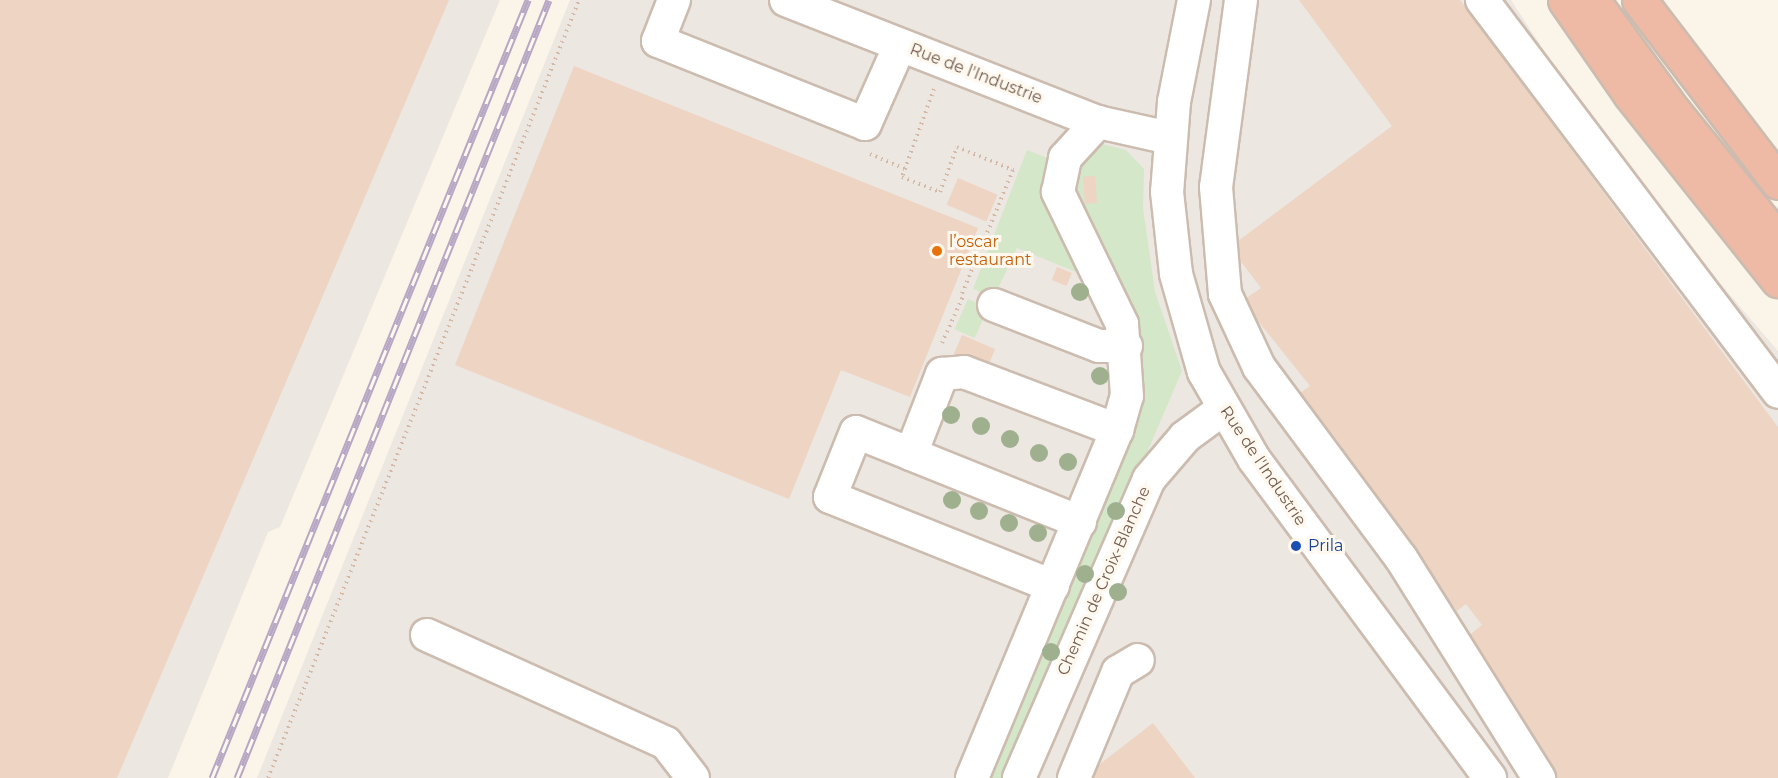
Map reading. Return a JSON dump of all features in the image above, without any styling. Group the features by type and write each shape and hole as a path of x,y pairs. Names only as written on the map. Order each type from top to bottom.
{"highway":[{"path":"1565,0 1630,94 1778,280"},
{"path":"1593,0 1674,112 1778,240"},
{"path":"1639,0 1778,182"}],"street":[{"path":"674,0 658,41 865,124 900,45"},
{"name":"Rue de l'Industrie","path":"786,0 1098,122 1170,138"},
{"name":"Rue de l'Industrie","path":"1194,0 1170,138 1168,211 1176,274 1197,352 1223,409 1254,459 1490,778"},
{"path":"1241,0 1216,187 1225,294 1259,367 1401,558 1539,778"},
{"path":"1482,0 1778,392"},
{"path":"972,778 1080,522 1117,430 1127,396 1126,346 1122,324 1058,192 1065,158 1098,122"},
{"path":"993,305 1099,346 1126,346"},
{"path":"911,454 942,374 964,372 1117,430"},
{"name":"Chemin de Croix-Blanche","path":"1019,778 1149,479 1185,437 1223,409"},
{"path":"1053,586 830,497 856,432 1080,522"},
{"path":"427,635 666,743 693,778"},
{"path":"1074,778 1118,672 1138,660"}],"path":[{"path":"268,778 579,0"},
{"path":"938,80 902,177 940,192 957,147 1013,170 935,358 942,374"},
{"path":"962,294 993,305"}],"shaded area":[{"path":"0,0 500,0 280,527 268,532 168,778 0,778"},
{"path":"570,0 1511,0 1617,163 1778,351 1778,778 257,778"}],"green space":[{"path":"1102,144 1126,150 1144,169 1143,208 1155,292 1182,371 1007,778 985,778 1134,417 1072,182 1081,158"},
{"path":"1027,150 1050,159 1043,186 1047,209 1081,274 1017,248 994,297 973,289"},
{"path":"968,299 988,308 975,338 955,329"}],"building":[{"path":"0,0 449,0 117,778 0,778"},
{"path":"1299,0 1460,0 1778,427 1778,778 1558,778 1458,644 1482,625 1466,604 1457,611 1297,395 1310,386 1242,301 1261,288 1230,247 1392,126"},
{"path":"574,66 978,228 910,397 841,370 789,499 455,365"},
{"path":"1095,176 1097,203 1085,204 1083,177"},
{"path":"958,178 998,195 986,221 947,205"},
{"path":"1057,267 1072,273 1067,286 1052,280"},
{"path":"962,335 995,349 987,368 954,354"},
{"path":"1153,723 1195,778 1082,778"}],"railway":[{"path":"212,778 528,0"},
{"path":"237,778 549,0"}],"place":[{"name":"l’oscar restaurant","path":"937,251"},
{"name":"Prila","path":"1296,546"}]}
